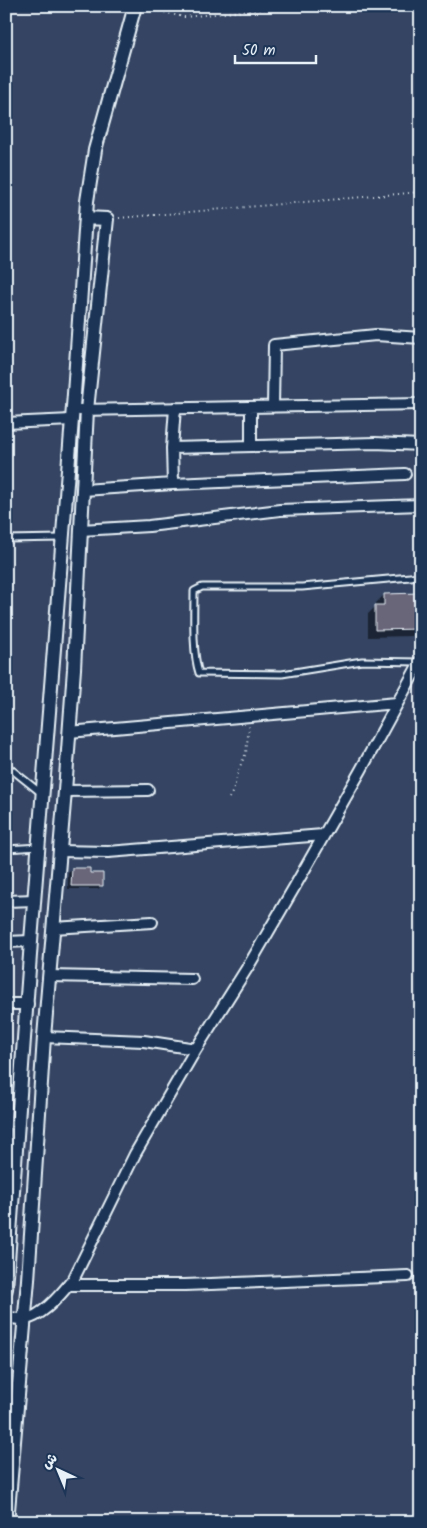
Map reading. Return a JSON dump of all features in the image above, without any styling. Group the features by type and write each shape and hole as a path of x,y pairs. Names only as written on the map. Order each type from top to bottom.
{"street":[{"path":"6,1289 86,218 95,150 137,6"},
{"path":"6,1522 25,1319 44,1037 59,851 66,791 87,410 107,219 86,218"},
{"path":"273,407 274,345 376,335 421,338"},
{"path":"6,423 72,415 87,410 421,404"},
{"path":"251,407 251,446"},
{"path":"173,484 172,448 175,408"},
{"path":"172,448 375,443 421,444"},
{"path":"83,490 173,484 405,474"},
{"path":"81,530 150,526 280,510 421,505"},
{"path":"57,617 77,618"},
{"path":"6,1318 25,1319 38,1314 68,1285 85,1257 135,1154 196,1049 249,965 361,770 420,661"},
{"path":"69,732 397,703"},
{"path":"66,791 148,790"},
{"path":"59,851 108,852 323,835"},
{"path":"6,901 35,900"},
{"path":"53,928 152,922"},
{"path":"6,942 31,941"},
{"path":"49,976 192,978"},
{"path":"6,1004 28,1004"},
{"path":"44,1037 144,1041 196,1049"},
{"path":"68,1285 215,1284 408,1276"}],"lane":[{"path":"6,539 63,538"},
{"path":"420,661 362,661 282,674 199,673 194,627 194,591 202,587 302,587 421,576"},
{"path":"6,765 43,795"},
{"path":"6,849 39,847"}],"path":[{"path":"137,6 184,17 294,6"},
{"path":"107,219 421,192"},
{"path":"229,798 246,753 250,716"}],"building":[{"path":"420,593 420,629 375,630 375,605 384,605 384,594"},
{"path":"72,868 90,868 90,873 103,873 103,886 71,886"}]}
